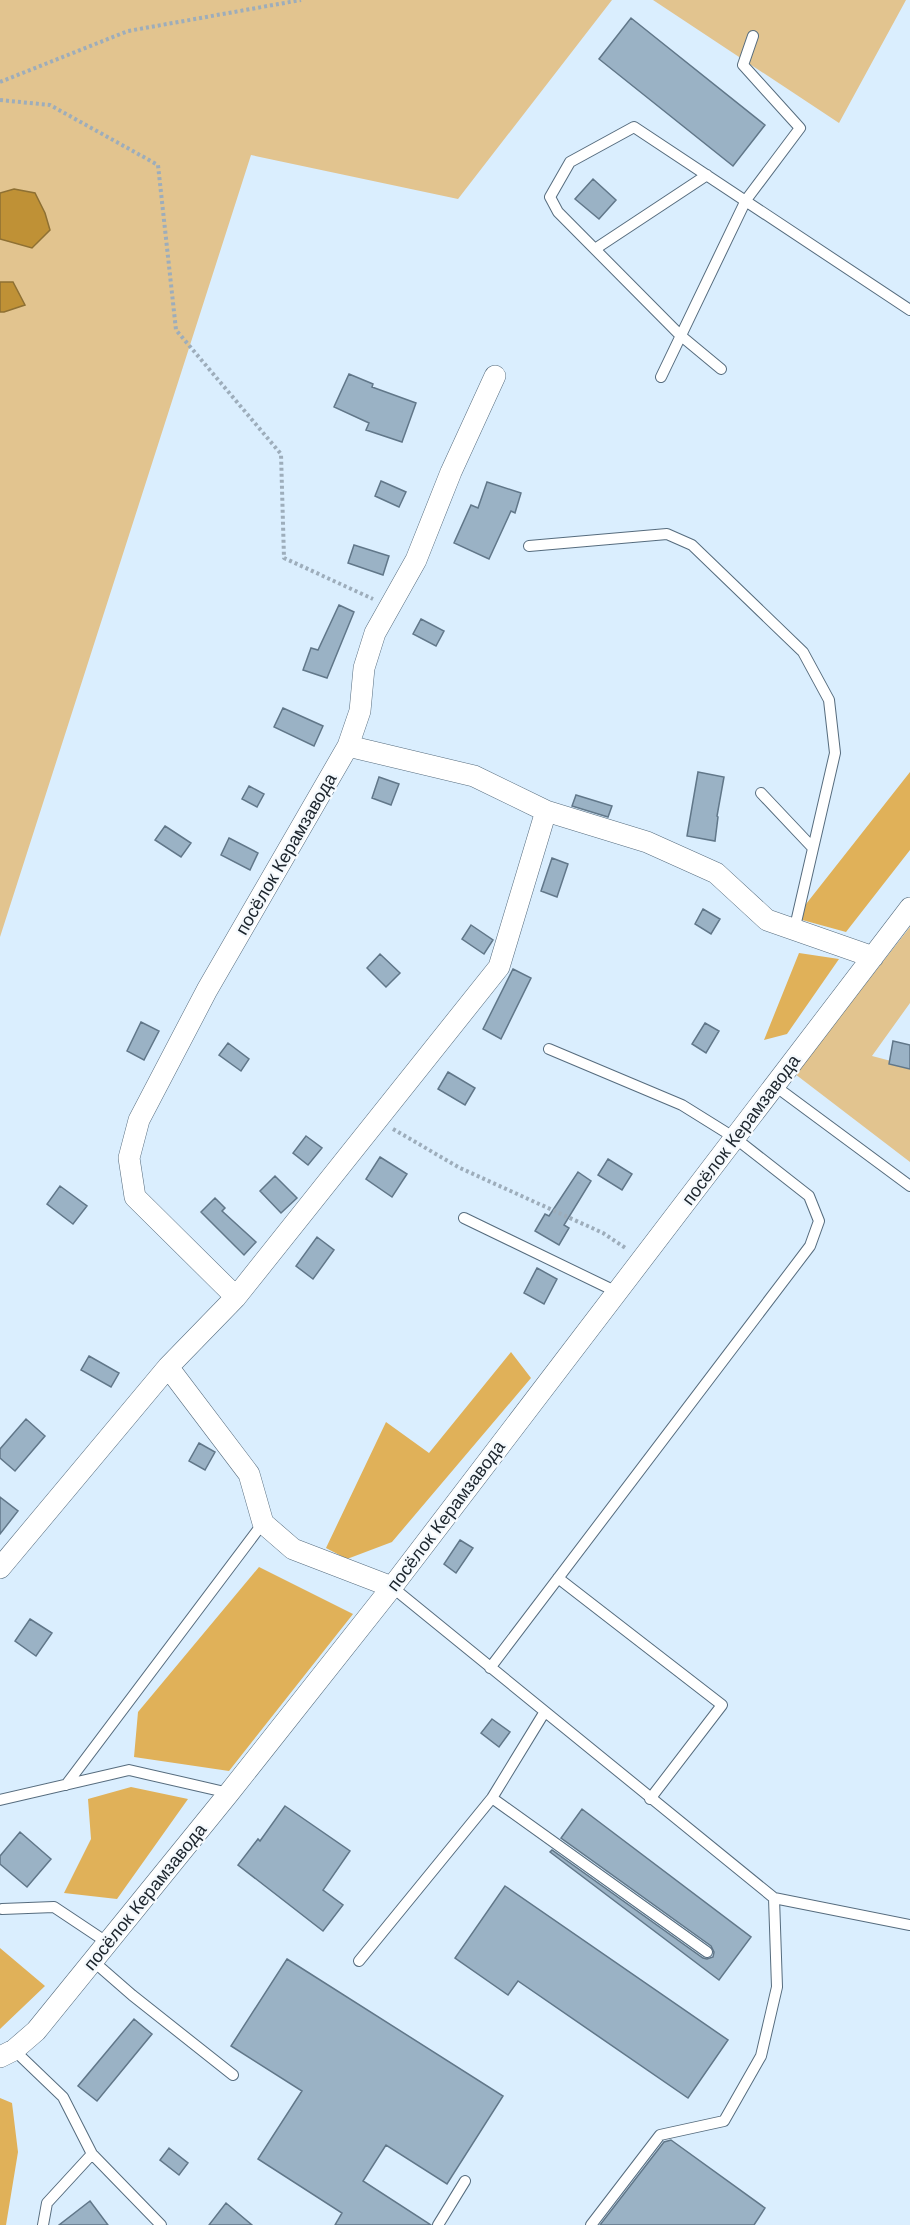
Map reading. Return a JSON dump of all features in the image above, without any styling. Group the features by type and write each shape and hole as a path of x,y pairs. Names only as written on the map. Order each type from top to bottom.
{"street":[{"name":"посёлок Керамзавода","path":"236,1296 135,1197 129,1158 138,1120 207,990 348,746 360,711 364,668 375,633 416,560 451,472 495,376"},
{"path":"348,746 474,776 546,811 646,842 716,873 766,920 873,957"},
{"path":"0,1568 168,1367 236,1296 499,967 546,811"},
{"name":"посёлок Керамзавода","path":"7,2054 36,2031 392,1587 910,908"},
{"path":"168,1367 249,1474 263,1523 293,1549 392,1587"}],"lane":[{"path":"661,377 746,200 800,128 743,65 753,36"},
{"path":"721,369 680,335 558,212 550,197 570,162 634,127 910,310"},
{"path":"595,249 707,175"},
{"path":"529,546 668,534 692,545 803,652 829,700 835,753 794,931"},
{"path":"762,793 812,847"},
{"path":"490,1668 810,1246 819,1221 808,1196 735,1138 682,1105 549,1049"},
{"path":"775,1086 910,1186"},
{"path":"464,1218 617,1292"},
{"path":"66,1785 263,1523"},
{"path":"558,1578 722,1705 650,1799"},
{"path":"392,1587 774,1898 910,1925"},
{"path":"358,1961 492,1798 544,1713"},
{"path":"0,1800 129,1770 229,1793"},
{"path":"492,1798 707,1952"},
{"path":"591,2225 660,2135 724,2121 761,2056 777,1987 774,1898"},
{"path":"2,1909 54,1907 108,1943"},
{"path":"93,1961 233,2075"},
{"path":"7,2054 63,2097 92,2154 161,2225"},
{"path":"43,2225 47,2204 92,2154"},
{"path":"438,2225 465,2181"}],"path":[{"path":"0,82 128,31 301,0"},
{"path":"0,100 50,105 158,165 176,330 281,454 284,558 390,607"},
{"path":"377,1120 460,1168 603,1233 642,1259"}],"shaded area":[{"path":"0,0 612,0 458,199 251,155 0,937"},
{"path":"653,0 906,0 839,123"},
{"path":"14,189 35,193 45,213 50,230 32,248 0,239 0,193"},
{"path":"0,282 13,282 25,305 0,312"},
{"path":"910,772 910,850 846,932 795,918"},
{"path":"910,927 910,1003 872,1056 910,1066 910,1162 795,1074"},
{"path":"799,953 839,959 787,1034 764,1040"},
{"path":"511,1352 531,1378 392,1542 347,1559 326,1548 386,1422 429,1453"},
{"path":"259,1567 353,1614 229,1771 134,1757 138,1712"},
{"path":"131,1787 188,1799 117,1899 64,1893 91,1839 88,1799"},
{"path":"0,1948 45,1986 0,2029"},
{"path":"0,2098 12,2103 18,2152 6,2225 0,2225"}],"building":[{"path":"631,18 765,125 733,166 599,59"},
{"path":"593,179 616,200 599,219 575,199"},
{"path":"349,374 373,384 372,387 416,403 402,442 366,430 369,423 334,407"},
{"path":"381,481 406,492 399,507 375,496"},
{"path":"487,482 521,493 515,513 511,511 489,559 454,543 471,505 478,508"},
{"path":"354,545 389,556 383,575 348,563"},
{"path":"339,605 354,612 327,678 303,670 311,648 318,650"},
{"path":"421,619 444,631 436,646 413,634"},
{"path":"283,708 323,726 314,746 274,727"},
{"path":"698,772 724,777 715,841 687,836"},
{"path":"379,777 399,784 391,805 372,798"},
{"path":"249,786 264,794 257,807 242,799"},
{"path":"576,795 612,806 608,817 572,806"},
{"path":"165,826 191,843 181,857 155,840"},
{"path":"229,838 258,853 250,870 221,855"},
{"path":"552,858 568,864 557,897 541,891"},
{"path":"703,909 720,919 711,934 695,924"},
{"path":"471,925 493,940 484,954 462,939"},
{"path":"380,954 400,973 386,987 367,968"},
{"path":"513,969 531,978 501,1039 483,1029"},
{"path":"141,1022 159,1031 144,1060 127,1051"},
{"path":"705,1023 719,1031 706,1053 692,1044"},
{"path":"893,1041 910,1045 910,1069 889,1064"},
{"path":"228,1043 249,1059 241,1071 219,1055"},
{"path":"448,1072 475,1088 465,1105 438,1089"},
{"path":"306,1136 322,1148 308,1165 293,1153"},
{"path":"380,1157 407,1174 392,1197 366,1179"},
{"path":"608,1159 632,1174 622,1190 598,1175"},
{"path":"578,1172 591,1181 564,1225 569,1228 559,1245 535,1231 545,1214 549,1216"},
{"path":"275,1176 297,1198 281,1213 260,1191"},
{"path":"60,1186 87,1206 73,1224 47,1204"},
{"path":"215,1198 225,1208 222,1211 256,1242 244,1255 201,1212"},
{"path":"317,1237 334,1250 313,1279 296,1266"},
{"path":"537,1268 557,1279 544,1304 524,1293"},
{"path":"89,1356 119,1373 111,1387 81,1370"},
{"path":"26,1419 45,1436 15,1471 0,1458 0,1449"},
{"path":"199,1443 215,1452 205,1470 189,1461"},
{"path":"0,1497 18,1511 0,1534"},
{"path":"460,1540 473,1548 456,1573 444,1564"},
{"path":"30,1619 52,1633 36,1656 15,1641"},
{"path":"492,1719 510,1732 499,1747 481,1733"},
{"path":"285,1806 350,1851 323,1890 343,1905 323,1931 238,1865 258,1839 260,1841"},
{"path":"582,1809 751,1937 719,1980 550,1852 552,1850 703,1958 713,1957 714,1952 711,1946 561,1838"},
{"path":"20,1832 51,1859 27,1887 0,1864 0,1856"},
{"path":"505,1886 728,2040 688,2098 518,1981 508,1995 455,1958"},
{"path":"287,1959 503,2096 447,2184 386,2145 363,2181 431,2225 335,2225 342,2213 258,2159 302,2091 231,2046"},
{"path":"134,2019 152,2034 97,2101 78,2086"},
{"path":"671,2140 765,2208 754,2225 600,2225 664,2142"},
{"path":"169,2148 188,2163 179,2175 160,2160"},
{"path":"90,2201 108,2225 59,2225"},
{"path":"226,2203 252,2225 209,2225"}]}
